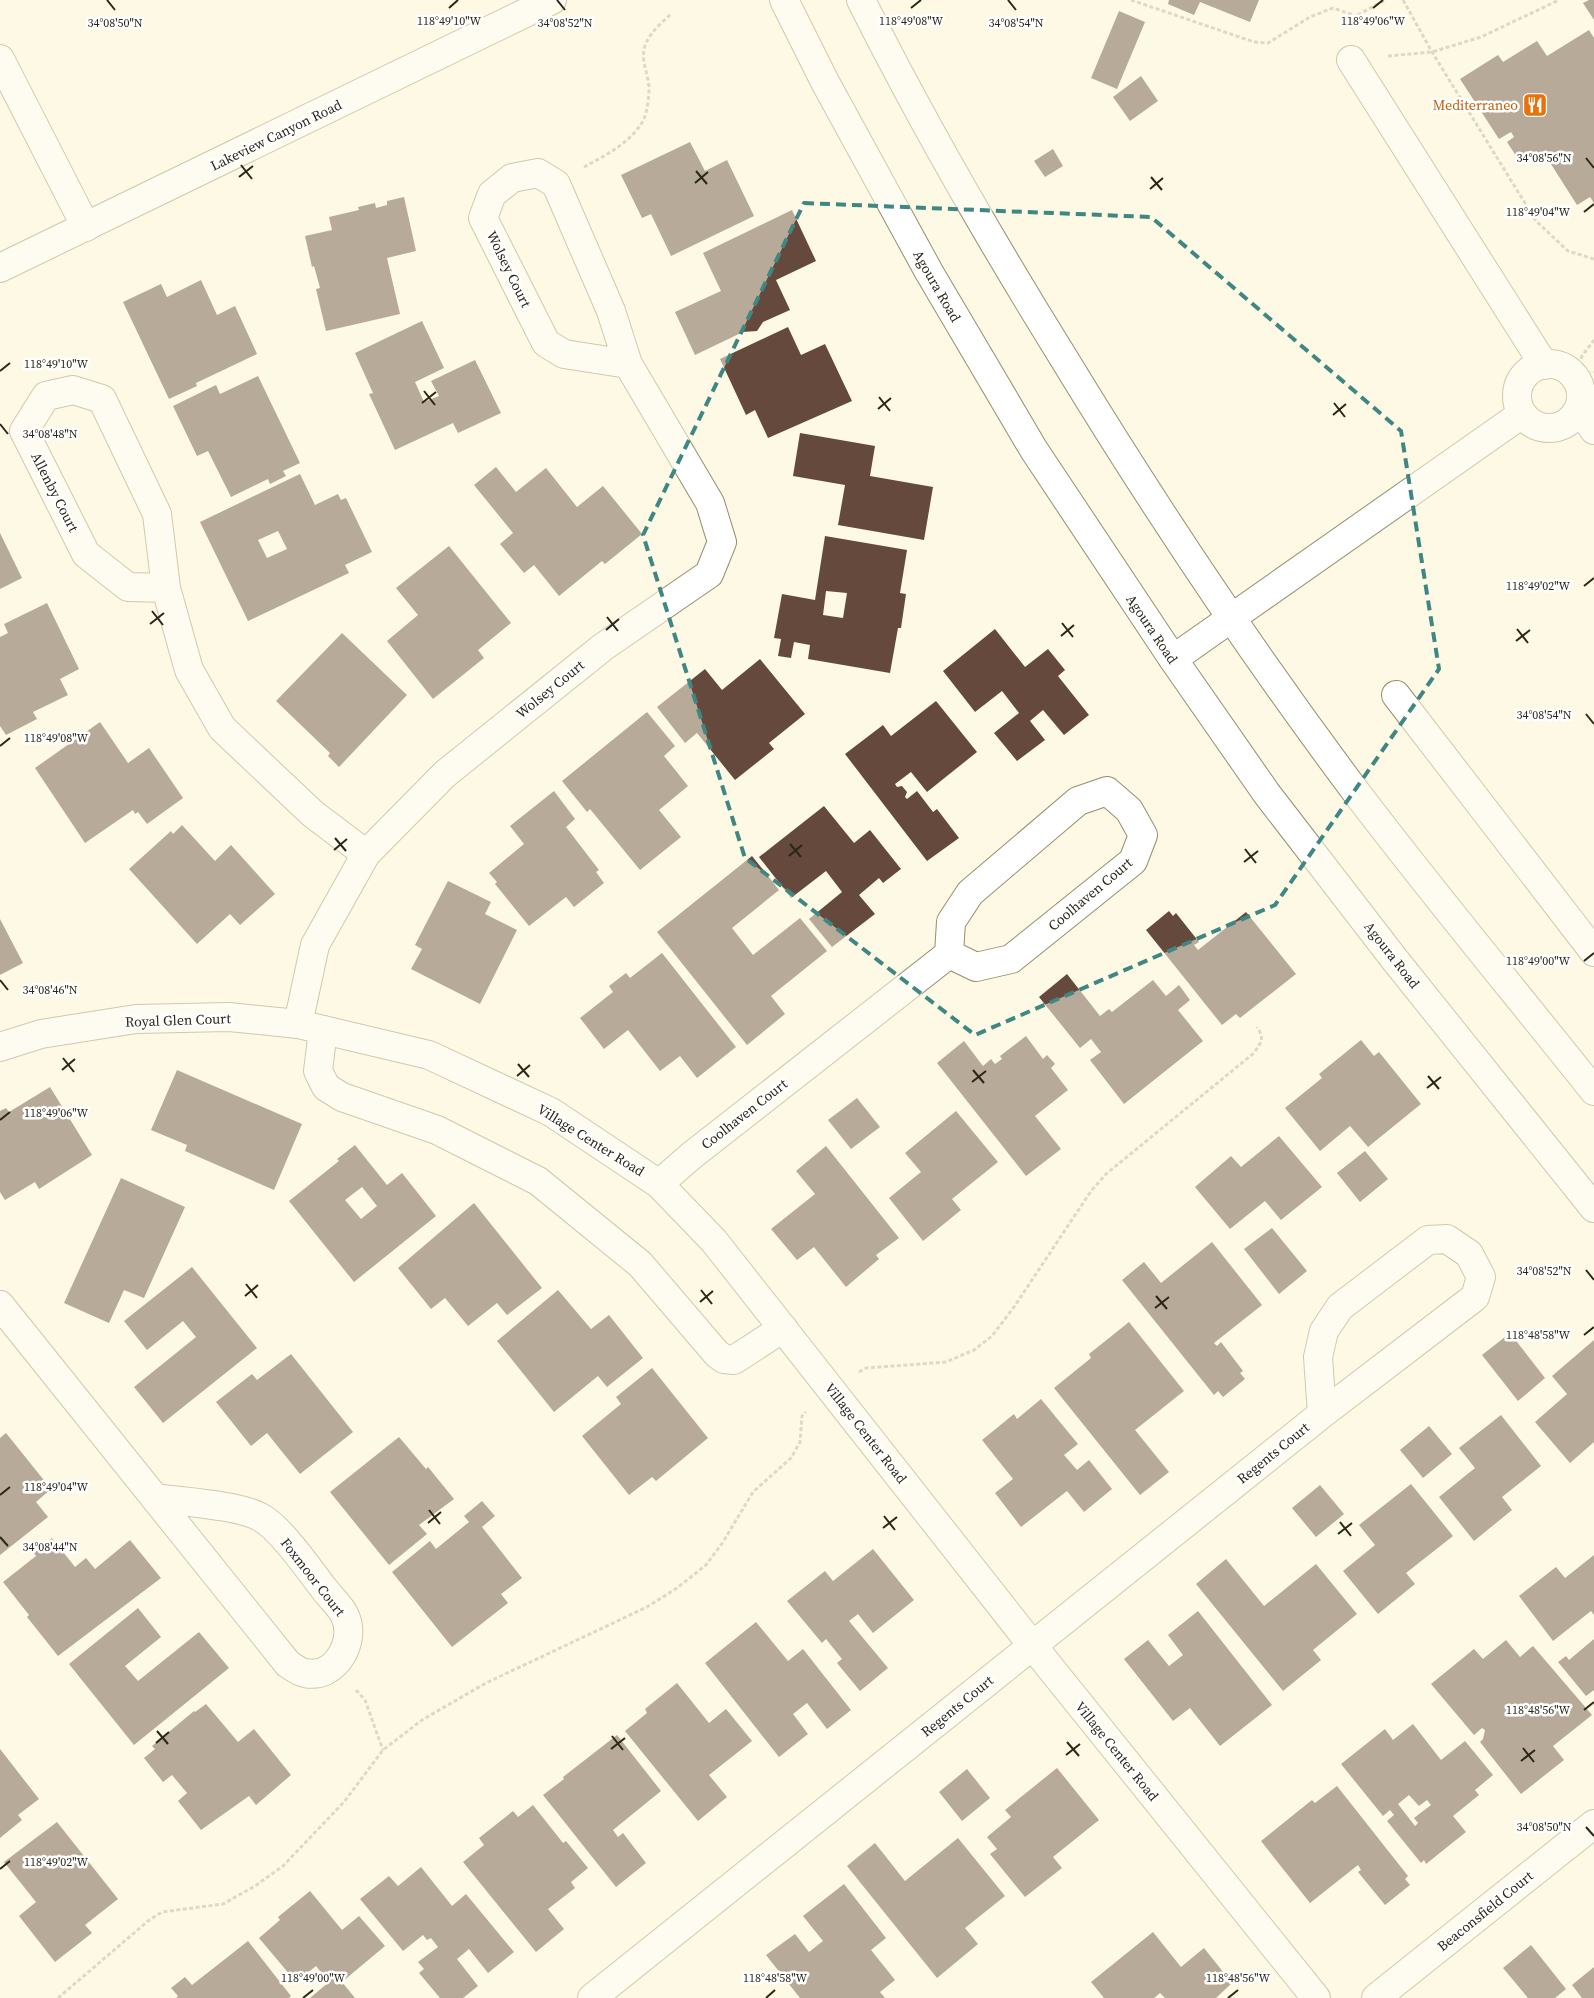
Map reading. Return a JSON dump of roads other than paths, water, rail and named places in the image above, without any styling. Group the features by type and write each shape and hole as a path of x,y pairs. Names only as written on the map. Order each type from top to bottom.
{"street":[{"name":"Lakeview Canyon Road","path":"0,268 552,0"},
{"name":"Agoura Road","path":"784,0 825,82 934,281 1034,450 1173,659 1280,810 1395,960 1594,1208"},
{"path":"861,0 944,157 1009,270 1132,470 1232,618 1360,796 1594,1092"},
{"path":"0,59 86,227"},
{"path":"1351,60 1544,365"},
{"name":"Wolsey Court","path":"628,364 564,354 546,343 484,218 492,194 512,178 538,173 556,184 611,310 628,364 710,503 722,542 709,574 603,647 445,774 366,854 315,945 311,1027 318,1070 326,1087 342,1098 437,1130 538,1181 640,1264 717,1354 724,1359 734,1360 783,1328"},
{"path":"1544,365 1561,367 1574,377 1579,387 1581,398 1579,408 1574,417 1557,428 1537,426 1529,422 1522,414 1518,404 1519,384 1533,368 1544,365"},
{"name":"Allenby Court","path":"166,588 128,588 86,554 24,432 46,396 73,390 102,399 157,514 166,588 189,670 222,728 313,814 366,854"},
{"path":"1579,408 1594,430"},
{"path":"1173,659 1522,414"},
{"path":"1396,694 1594,952"},
{"name":"Coolhaven Court","path":"659,1184 691,1156 949,954 951,922 970,893 1078,801 1107,791 1129,810 1143,835 1133,861 1011,960 976,967 949,954"},
{"name":"Royal Glen Court","path":"0,1047 41,1034 136,1019 229,1017 311,1027"},
{"name":"Village Center Road","path":"311,1027 429,1055 551,1112 659,1184 714,1241 1032,1645 1316,1998"},
{"name":"Regents Court","path":"592,1998 1322,1414 1475,1297 1481,1276 1469,1254 1448,1239 1428,1240 1340,1307 1324,1331 1318,1357 1322,1414"},
{"path":"0,1305 156,1498"},
{"name":"Foxmoor Court","path":"156,1498 234,1509 260,1517 282,1536 345,1614 349,1631 346,1649 335,1665 319,1673 304,1673 288,1664 156,1498"},
{"name":"Beaconsfield Court","path":"1376,1998 1594,1824"}],"place":[{"name":"Mediterraneo","path":"1535,105"}]}
